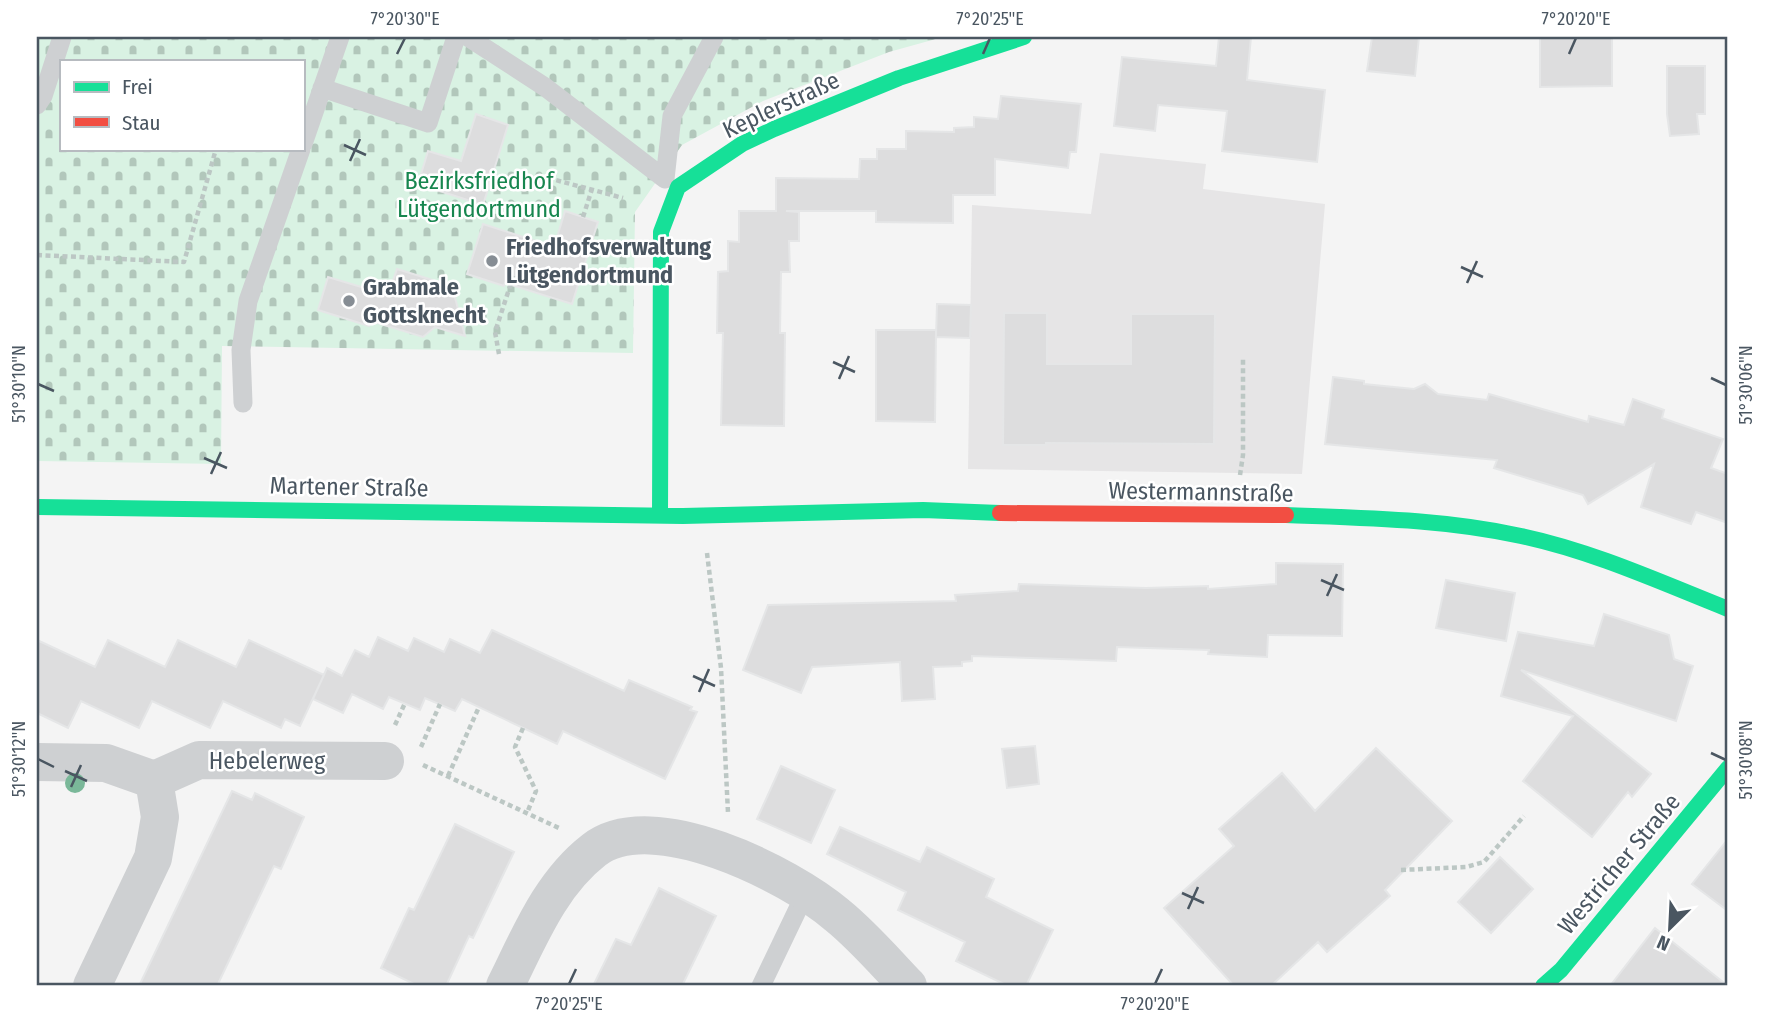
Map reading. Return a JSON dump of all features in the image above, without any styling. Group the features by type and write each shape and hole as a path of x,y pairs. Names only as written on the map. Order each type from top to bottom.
{"street":[{"name":"Keplerstraße","path":"660,515 661,232 678,187 741,144 774,129 899,78 1024,37"},
{"name":"Martener Straße","path":"37,507 660,515"},
{"name":"Westermannstraße","path":"660,515 923,510 1003,513 1236,513 1449,524 1523,536 1593,556 1728,609"},
{"name":"Hebelerweg","path":"154,780 199,760 408,758"},
{"path":"37,762 106,763 154,780 160,817 153,858 92,986"},
{"name":"Westricher Straße","path":"1543,986 1561,970 1728,768"},
{"path":"505,986 551,896 595,849 617,838 636,834 693,841 763,869 806,892 838,915 908,986"}],"lane":[{"path":"37,105 43,96 62,37"},
{"path":"304,141 340,37"},
{"path":"322,88 428,123 456,37"},
{"path":"468,37 545,87 665,179 672,116 713,37"},
{"path":"243,403 241,350 248,301 301,150"},
{"path":"761,986 806,892"}],"path":[{"path":"37,255 184,262 216,150"},
{"path":"548,178 623,198"},
{"path":"583,217 592,189"},
{"path":"499,354 495,332 514,274"},
{"path":"1236,513 1243,455 1243,357"},
{"path":"705,516 721,668 731,856"},
{"path":"440,704 408,758 569,832 595,849"},
{"path":"448,776 479,707"},
{"path":"523,728 515,747 536,791 527,813"},
{"path":"1401,870 1466,867 1485,862 1524,816"}],"shaded area":[{"path":"1100,153 1206,164 1203,189 1325,204 1302,474 968,469 972,205 1091,214"}],"green space":[{"name":"Bezirksfriedhof Lütgendortmund","path":"37,37 943,37 889,52 763,101 682,145 635,212 633,353 222,346 221,464 37,461"}],"building":[{"path":"1219,37 1251,37 1247,80 1325,90 1317,162 1222,151 1227,111 1158,105 1155,131 1114,126 1122,57 1216,66"},
{"path":"1372,37 1419,37 1415,76 1367,71"},
{"path":"1540,37 1612,37 1612,86 1540,87"},
{"path":"1667,66 1705,66 1705,114 1697,114 1699,134 1670,136"},
{"path":"1001,96 1081,104 1076,152 1070,152 1068,168 995,159 995,195 953,195 953,223 876,222 876,211 786,211 799,212 799,241 789,241 790,272 781,272 780,333 785,333 784,426 721,425 723,333 717,333 718,272 728,271 728,241 739,242 739,211 776,211 776,178 859,179 860,159 877,159 877,149 906,149 906,131 954,132 954,128 974,127 974,117 998,119"},
{"path":"476,114 508,125 483,205 418,184 428,151 461,161"},
{"path":"565,211 598,222 572,304 467,274 483,224 554,247"},
{"path":"397,269 452,286 465,336 435,327 423,337 371,321 369,326 318,310 328,277 388,295"},
{"path":"937,304 971,305 970,338 936,337"},
{"path":"1004,313 1047,313 1047,364 1131,364 1131,314 1215,314 1214,444 1003,445"},
{"path":"876,330 936,330 935,422 876,421"},
{"path":"1333,377 1364,381 1364,384 1414,389 1425,384 1438,394 1487,400 1489,394 1588,422 1589,416 1624,425 1633,399 1664,410 1662,418 1723,439 1711,468 1728,474 1728,523 1696,512 1691,524 1641,507 1654,464 1588,504 1583,495 1494,468 1497,460 1325,444"},
{"path":"1276,563 1343,564 1342,636 1268,635 1267,657 1208,654 1209,650 1117,647 1116,661 972,656 972,661 962,662 962,666 933,667 935,699 902,701 900,662 812,667 801,693 743,670 768,605 956,601 955,595 1018,591 1019,584 1146,588 1208,586 1208,589 1276,584"},
{"path":"1446,580 1515,593 1506,641 1436,628"},
{"path":"1604,614 1669,635 1674,659 1693,666 1676,721 1521,670 1651,774 1632,797 1628,792 1592,837 1523,781 1573,716 1501,696 1518,632 1594,646"},
{"path":"492,630 624,691 629,680 692,707 690,710 697,712 665,779 563,731 557,744 462,699 455,711 425,698 420,710 389,697 383,709 352,694 343,713 313,699 327,668 342,676 355,650 369,657 378,637 408,651 414,638 444,652 450,639 480,653"},
{"path":"37,640 95,667 108,640 165,667 178,640 236,667 249,640 324,675 300,726 285,719 281,728 223,701 210,728 152,701 139,728 81,701 68,728 37,713"},
{"path":"1035,746 1039,784 1007,788 1002,749"},
{"path":"1376,748 1452,821 1385,890 1390,896 1327,952 1318,942 1271,986 1234,986 1164,908 1234,846 1219,829 1282,773 1315,811"},
{"path":"781,766 835,790 811,843 757,819"},
{"path":"232,791 252,800 255,793 304,817 281,869 274,866 217,986 139,986"},
{"path":"455,824 514,852 473,938 469,936 446,986 418,986 381,968 409,908 414,910"},
{"path":"840,827 920,862 927,847 994,879 986,897 1053,930 1026,986 1008,986 956,961 965,942 898,910 906,892 827,854"},
{"path":"1728,839 1728,911 1692,884"},
{"path":"1500,857 1533,889 1491,933 1458,902"},
{"path":"659,888 716,916 682,986 593,986 616,939 631,945"},
{"path":"1655,928 1728,986 1610,986"}],"traffic: fast":[{"path":"660,515 661,232 678,187 742,144 774,129 899,78 1024,37"},
{"path":"37,507 683,516 923,510 1000,513"},
{"path":"1286,515 1433,523 1521,536 1600,559 1728,609"},
{"path":"1543,986 1561,970 1728,768"}],"traffic: jam":[{"path":"1000,513 1286,515"}],"place":[{"name":"Friedhofsverwaltung Lütgendortmund","path":"492,261"},
{"name":"Grabmale Gottsknecht","path":"349,301"}]}
